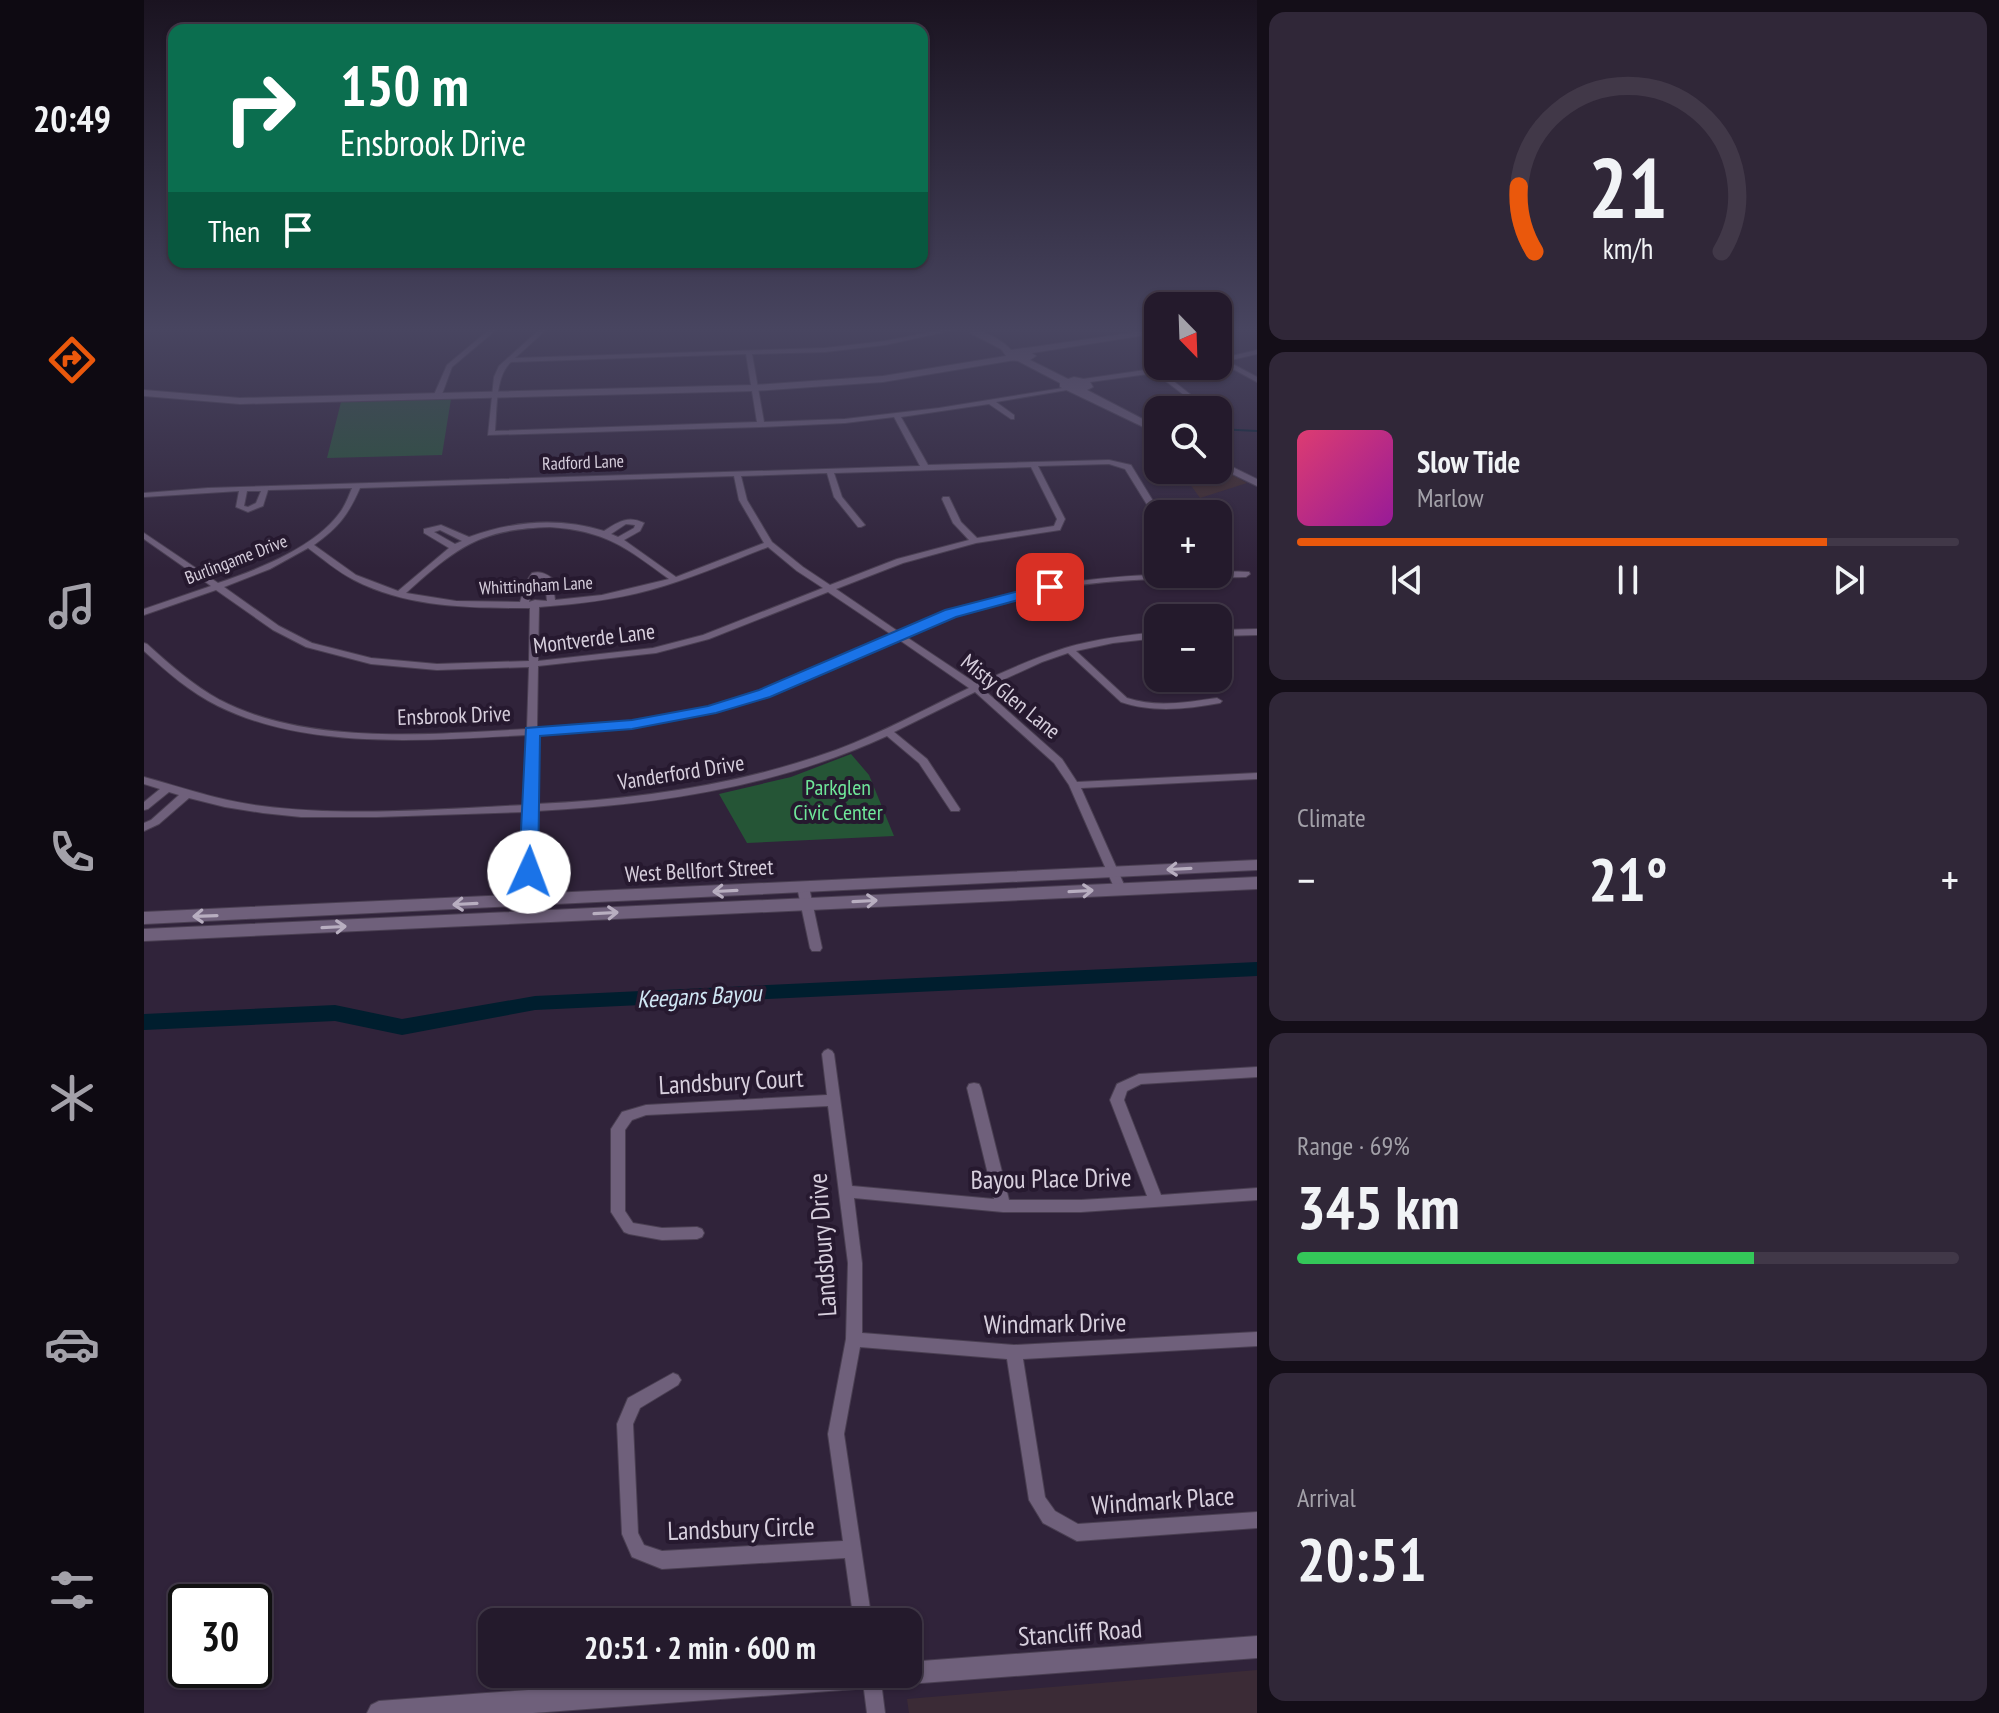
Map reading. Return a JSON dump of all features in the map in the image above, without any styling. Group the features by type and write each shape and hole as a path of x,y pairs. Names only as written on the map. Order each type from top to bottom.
{"main road":[{"path":"1118,409 1144,423"},
{"path":"1132,417 1144,414"},
{"path":"1232,459 1257,472"},
{"path":"1232,470 1257,483"},
{"name":"West Bellfort Street","path":"144,935 304,920 805,895 1113,872 1257,865"},
{"name":"West Bellfort Street","path":"805,895 1257,883"},
{"name":"West Bellfort Street","path":"144,918 304,920"}],"street":[{"path":"494,409 491,433 761,425 897,416 944,409"},
{"path":"758,409 761,425"},
{"path":"1000,409 1011,417"},
{"path":"897,416 925,467"},
{"name":"Radford Lane","path":"144,495 243,489 1119,463 1132,473 1148,500"},
{"name":"Montverde Lane","path":"144,535 276,628 309,645 371,661 437,667 534,664 630,655 680,645 900,561 975,541 1057,528 1061,522 1033,464"},
{"path":"830,471 838,497 861,525"},
{"name":"Misty Glen Lane","path":"737,473 743,500 769,544 828,588 976,688 1058,761 1074,785 1120,889"},
{"name":"Burlingame Drive","path":"144,612 269,566 310,546 342,518 354,500 357,486"},
{"path":"243,489 240,507 248,510 260,504 265,489"},
{"path":"946,499 957,523 975,541"},
{"path":"605,534 625,521 640,523 637,529 618,540"},
{"path":"455,548 427,531 441,527 470,541"},
{"path":"399,595 455,548 505,530 529,527 573,527 605,534 674,579"},
{"name":"Whittingham Lane","path":"310,546 359,580 399,595 441,603 530,603 612,596 674,579 769,544"},
{"name":"Ensbrook Drive","path":"1232,574 1246,574"},
{"path":"527,909 534,664 530,582 535,575 549,580 551,602"},
{"name":"Ensbrook Drive","path":"144,646 183,682 231,709 293,728 374,737 531,732 632,724 710,710 764,693 951,613 1034,590 1144,578"},
{"path":"1232,633 1257,632"},
{"name":"Vanderford Drive","path":"144,780 186,795 239,808 324,816 530,809 630,802 706,792 786,772 1070,650 1144,636"},
{"path":"1070,650 1124,700 1133,704 1147,706 1217,701"},
{"path":"887,731 923,761 955,809"},
{"path":"1074,785 1257,776"},
{"path":"144,807 167,788"},
{"path":"144,827 155,822 186,795"},
{"path":"805,895 816,948"},
{"name":"Landsbury Drive","path":"828,1054 855,1263 854,1339 836,1434 861,1608"},
{"path":"1156,1200 1117,1100 1122,1088 1139,1079 1257,1072"},
{"path":"974,1088 1003,1206"},
{"name":"Landsbury Court","path":"697,1233 662,1234 629,1228 618,1212 618,1129 627,1116 646,1110 834,1100"},
{"name":"Bayou Place Drive","path":"846,1191 1003,1206 1081,1206 1257,1194"},
{"name":"Windmark Drive","path":"854,1339 1014,1352 1257,1339"},
{"name":"Windmark Place","path":"1014,1352 1037,1500 1049,1517 1077,1533 1257,1520"},
{"name":"Landsbury Circle","path":"673,1380 634,1403 625,1424 630,1534 638,1551 662,1560 852,1549"},
{"name":"Stancliff Road","path":"922,1672 1257,1647"},
{"path":"379,1713 703,1688"},
{"path":"873,1688 876,1713"}],"shaded area":[{"path":"1232,475 1247,483 1200,498 1190,484 1232,484"},
{"path":"1257,1670 1257,1713 909,1713 907,1699"}],"green space":[{"path":"339,409 449,409 442,455 327,458"},
{"name":"Parkglen Civic Center","path":"851,754 869,775 894,836 747,843 719,794 791,777"}],"waterway":[{"path":"1232,430 1257,431"},
{"name":"Keegans Bayou","path":"144,1022 335,1013 402,1027 535,1003 1257,969"}],"route":[{"path":"529,872 531,732 632,724 710,710 764,693 951,613 1050,587"}]}
